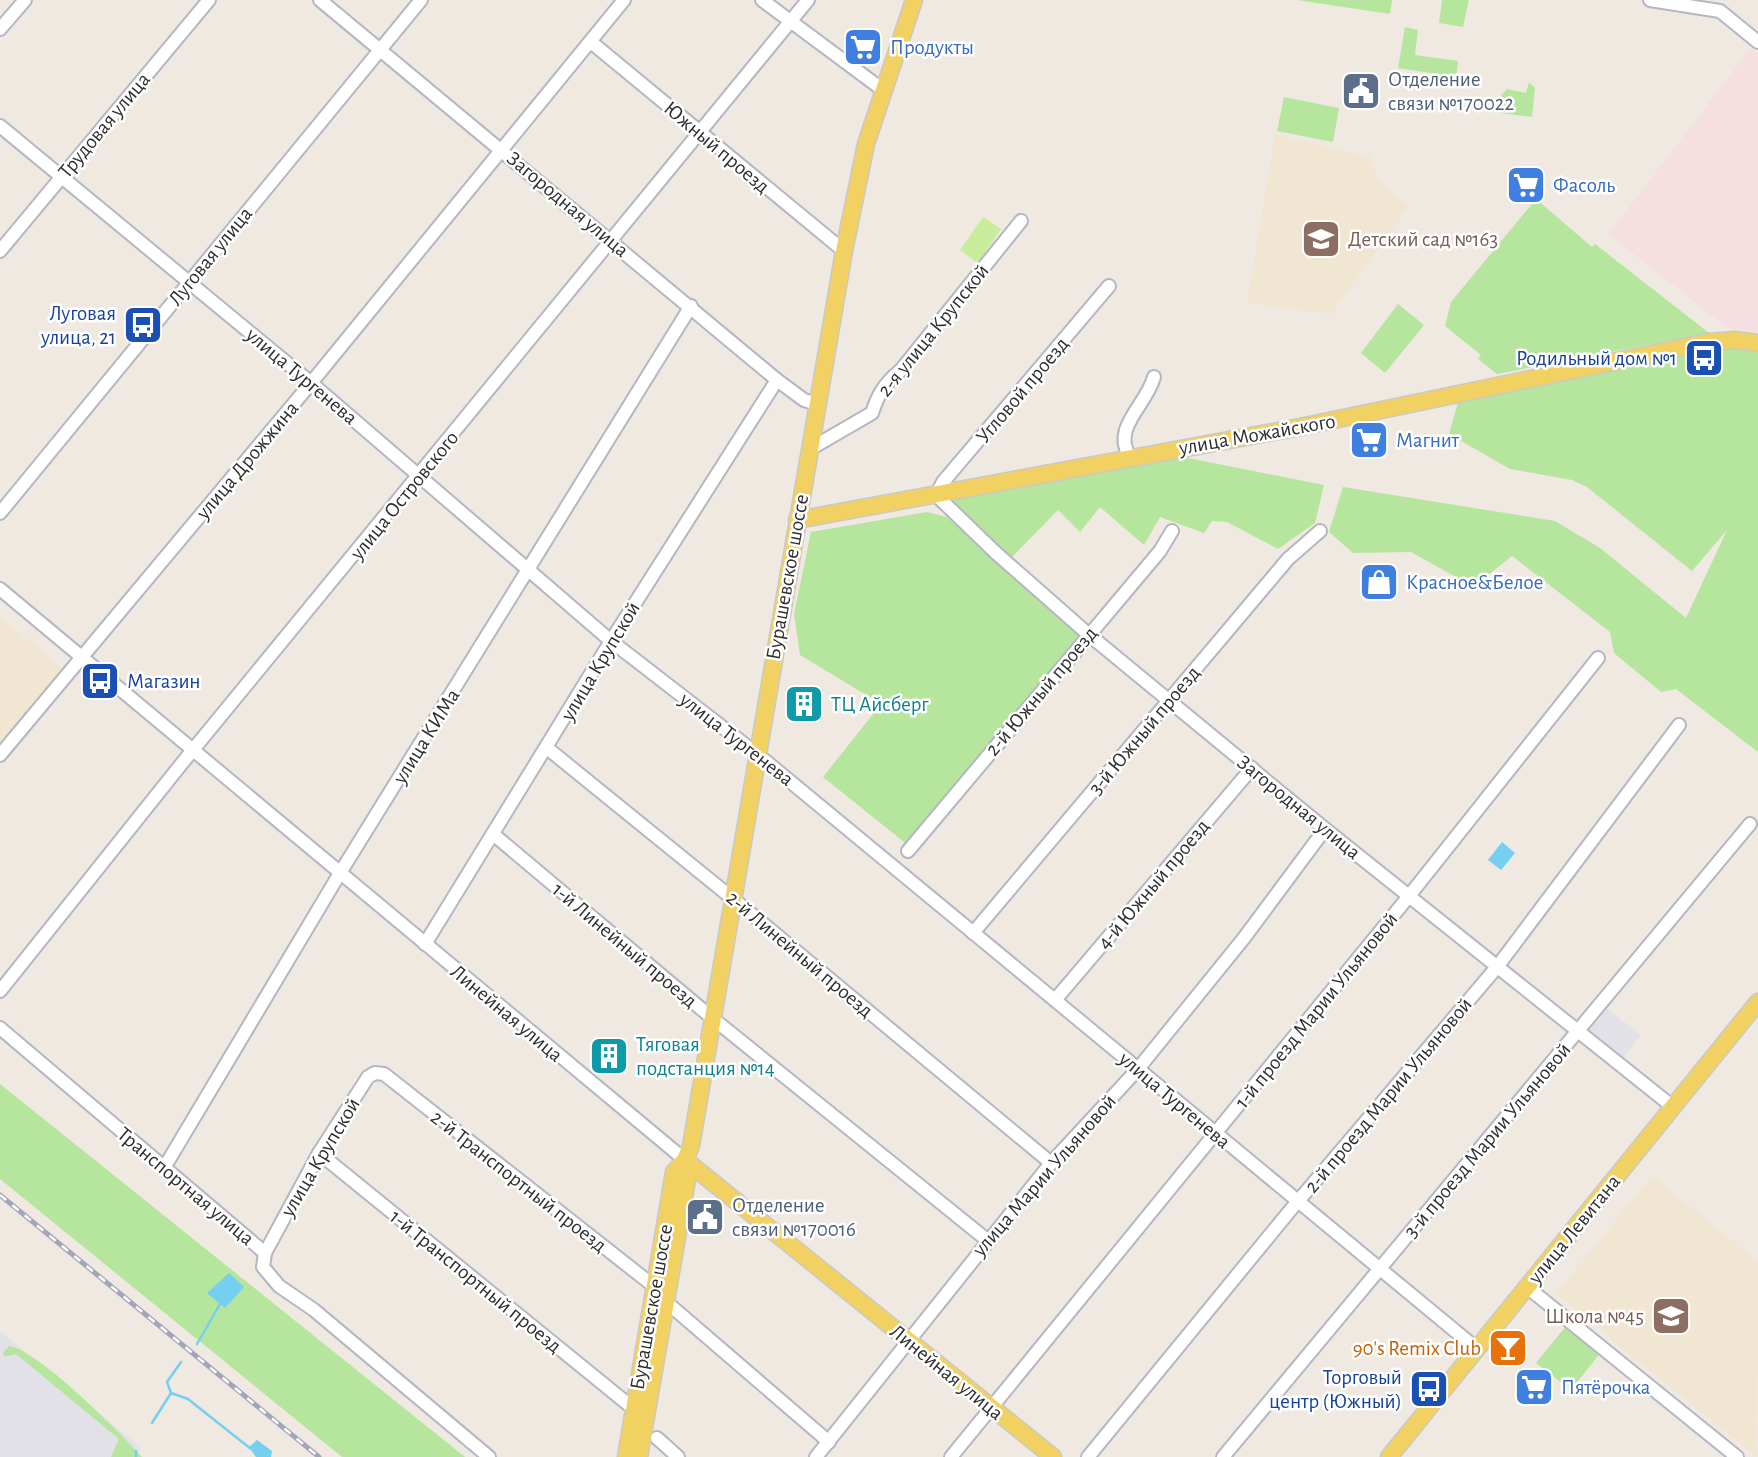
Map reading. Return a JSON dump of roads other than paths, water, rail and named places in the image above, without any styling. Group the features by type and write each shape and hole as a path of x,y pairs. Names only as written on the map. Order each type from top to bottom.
{"main road":[{"name":"Бурашевское шоссе","path":"626,1457 674,1172 685,1160 691,1146 844,251 866,144 914,0"},
{"name":"улица Можайского","path":"797,520 936,495 1126,451 1300,427 1708,342 1735,340 1758,343"},
{"name":"улица Левитана","path":"1389,1457 1758,1002"},
{"name":"Бурашевское шоссе","path":"639,1457 688,1174 685,1160"},
{"name":"Линейная улица","path":"685,1160 1053,1457"}],"street":[{"path":"0,29 25,0"},
{"name":"Трудовая улица","path":"0,251 209,0"},
{"name":"Загородная улица","path":"320,0 691,306 776,380 804,400 817,404"},
{"name":"Луговая улица","path":"0,513 421,0"},
{"name":"улица Дрожжина","path":"0,755 311,383 624,0"},
{"path":"762,0 789,23 883,90"},
{"name":"улица Островского","path":"0,991 808,0"},
{"path":"1650,0 1720,12 1758,42"},
{"path":"1720,12 1730,0"},
{"name":"Южный проезд","path":"591,42 844,251"},
{"name":"улица Тургенева","path":"0,126 311,383 611,641 757,754 1477,1349"},
{"name":"2-я улица Крупской","path":"810,449 872,413 877,397 886,383 901,370 1021,221"},
{"name":"Угловой проезд","path":"936,495 943,482 1109,286"},
{"name":"улица КИМа","path":"164,1168 340,873 691,306"},
{"path":"1126,451 1124,429 1150,392 1154,377"},
{"name":"улица Крупской","path":"425,944 611,641 776,380"},
{"name":"Загородная улица","path":"936,495 996,553 1088,634 1325,829 1673,1107"},
{"name":"2-й Южный проезд","path":"908,851 1160,551 1172,531"},
{"name":"3-й Южный проезд","path":"973,933 1288,559 1320,531"},
{"name":"Линейная улица","path":"0,589 685,1160"},
{"name":"1-й проезд Марии Ульяновой","path":"951,1457 1409,896 1598,658"},
{"name":"2-й проезд Марии Ульяновой","path":"1088,1457 1298,1202 1497,967 1679,724"},
{"name":"2-й Линейный проезд","path":"547,748 1051,1163"},
{"name":"4-й Южный проезд","path":"1055,1000 1252,768"},
{"name":"3-й проезд Марии Ульяновой","path":"1223,1457 1750,824"},
{"name":"улица Марии Ульяновой","path":"816,1457 987,1240 1051,1163 1138,1069 1244,938 1325,829"},
{"name":"1-й Линейный проезд","path":"493,834 711,1017 987,1240"},
{"name":"Транспортная улица","path":"0,1028 265,1253 263,1267 279,1286 314,1310 489,1457"},
{"name":"улица Крупской","path":"265,1253 319,1153 368,1077 375,1073 384,1074"},
{"name":"2-й Транспортный проезд","path":"384,1074 655,1287"},
{"name":"1-й Транспортный проезд","path":"319,1153 634,1409"},
{"path":"1527,1287 1737,1457"},
{"path":"665,1306 671,1307 829,1442"},
{"path":"657,1438 678,1457"}],"water":[{"path":"1502,842 1515,853 1501,870 1488,860"},
{"path":"229,1273 244,1287 225,1308 207,1293"},
{"path":"257,1440 272,1451 271,1457 256,1457 249,1447"}],"waterway":[{"path":"197,1344 220,1304"},
{"path":"152,1423 171,1393 167,1382 181,1362"},
{"path":"171,1393 188,1399 251,1449"},
{"path":"136,1451 136,1457"}],"railway":[{"path":"0,1195 319,1457"}],"place":[{"name":"Продукты","path":"863,47"},
{"name":"Отделение связи №170022","path":"1361,91"},
{"name":"Фасоль","path":"1526,185"},
{"name":"Детский сад №163","path":"1321,239"},
{"name":"Луговая улица, 21","path":"143,325"},
{"name":"Родильный дом №1","path":"1704,358"},
{"name":"Магнит","path":"1369,440"},
{"name":"Красное&Белое","path":"1379,582"},
{"name":"Магазин","path":"100,681"},
{"name":"ТЦ Айсберг","path":"804,704"},
{"name":"Тяговая подстанция №14","path":"609,1056"},
{"name":"Отделение связи №170016","path":"705,1217"},
{"name":"Школа №45","path":"1671,1316"},
{"name":"90's Remix Club","path":"1508,1348"},
{"name":"Пятёрочка","path":"1534,1387"},
{"name":"Торговый центр (Южный)","path":"1429,1389"}]}
